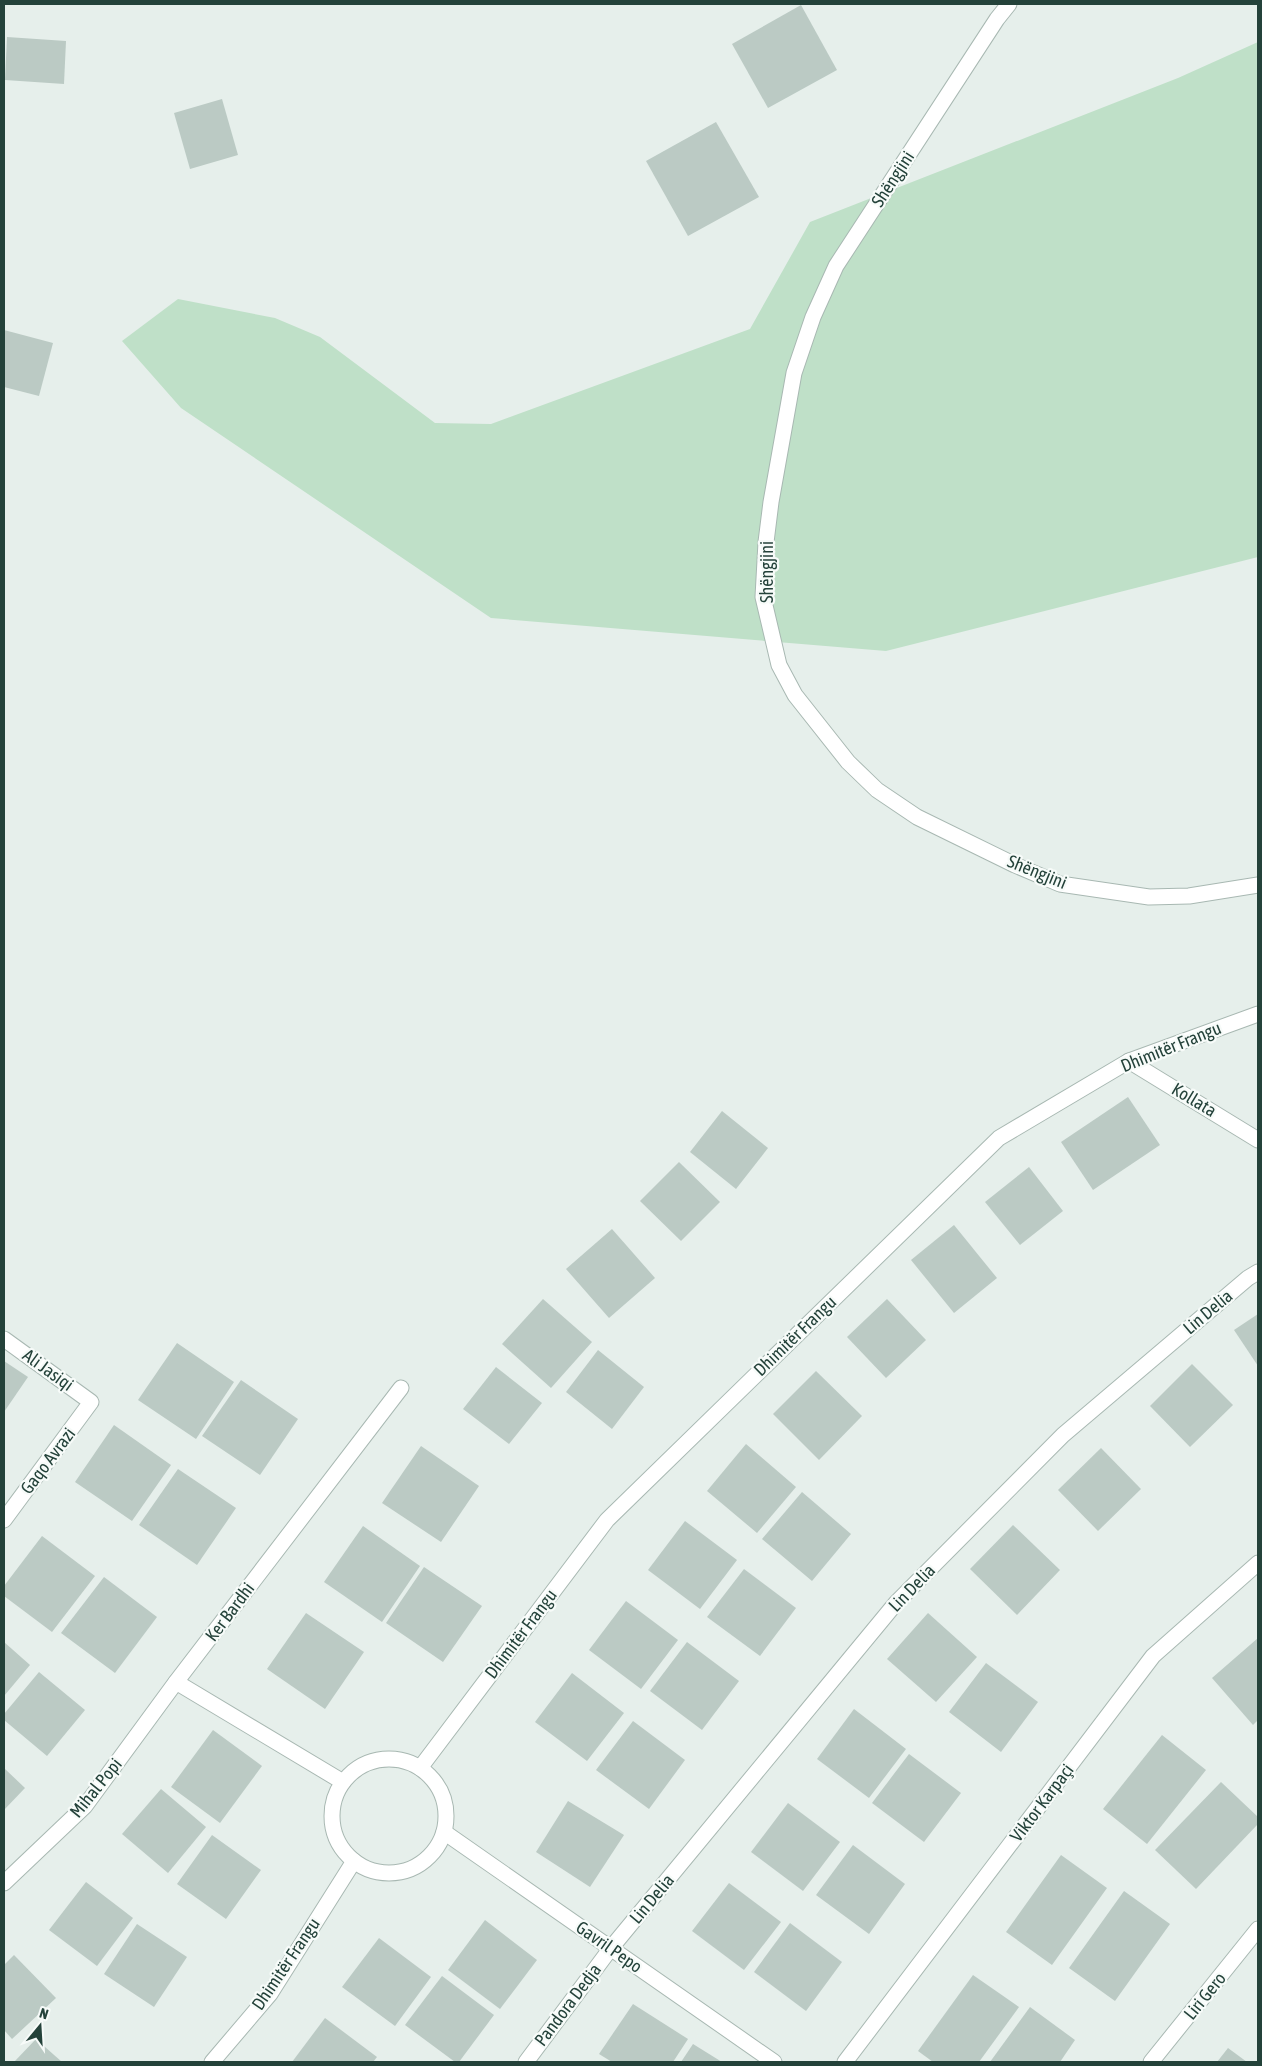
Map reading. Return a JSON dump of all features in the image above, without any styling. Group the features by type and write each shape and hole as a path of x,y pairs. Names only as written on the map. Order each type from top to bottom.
{"street":[{"name":"Shëngjini","path":"1009,4 997,19 836,266 813,317 794,373 771,502 766,542 763,597 779,665 795,695 842,754 877,790 917,818 1015,865 1060,884 1149,897 1189,896 1258,884"},
{"name":"Dhimitër Frangu","path":"420,1768 607,1520 999,1138 1129,1061 1258,1014"},
{"name":"Kollata","path":"1129,1061 1258,1140"},
{"name":"Lin Delia","path":"611,1948 896,1603 1063,1435 1248,1278 1258,1272"},
{"name":"Ali Jasiqi","path":"4,1338 91,1402"},
{"name":"Ker Bardhi","path":"176,1682 401,1388"},
{"name":"Gaqo Avrazi","path":"4,1520 91,1402"},
{"name":"Viktor Karpaçi","path":"845,2062 1153,1656 1258,1563"},
{"path":"176,1682 343,1782"},
{"name":"Mihal Popi","path":"4,1883 85,1806 176,1682"},
{"path":"388,1759 405,1761 420,1768 434,1780 443,1796 447,1814 444,1832 436,1849 424,1862 407,1870 389,1873 371,1870 354,1861 342,1848 335,1832 332,1815 335,1797 343,1782 356,1770 370,1762 388,1759"},
{"name":"Gavril Pepo","path":"444,1832 774,2062"},
{"name":"Dhimitër Frangu","path":"212,2062 270,1994 354,1861"},
{"name":"Liri Gero","path":"1151,2062 1258,1929"},
{"name":"Pandora Dedja","path":"526,2062 611,1948"}],"green space":[{"path":"1258,42 1258,557 886,651 491,618 181,408 122,341 178,299 275,318 320,337 435,423 491,424 750,329 810,222 1178,78"}],"building":[{"path":"801,5 837,70 768,108 732,44"},
{"path":"7,37 66,41 64,84 5,80"},
{"path":"222,99 238,155 190,169 174,113"},
{"path":"716,122 759,197 688,236 646,161"},
{"path":"4,330 53,343 39,396 4,387"},
{"path":"1128,1097 1160,1145 1093,1190 1061,1142"},
{"path":"722,1111 768,1148 736,1189 690,1152"},
{"path":"679,1162 720,1202 681,1241 640,1201"},
{"path":"1029,1167 1063,1211 1020,1245 985,1202"},
{"path":"954,1225 997,1278 954,1313 911,1260"},
{"path":"612,1229 655,1278 609,1318 566,1269"},
{"path":"543,1299 592,1342 551,1388 502,1344"},
{"path":"887,1299 926,1340 886,1378 847,1337"},
{"path":"1258,1314 1258,1366 1234,1330"},
{"path":"177,1343 234,1382 196,1439 138,1400"},
{"path":"598,1350 644,1387 612,1429 566,1392"},
{"path":"4,1361 28,1377 4,1412"},
{"path":"1192,1364 1233,1405 1190,1447 1150,1406"},
{"path":"496,1367 542,1403 509,1444 463,1409"},
{"path":"816,1371 862,1416 819,1460 773,1414"},
{"path":"241,1380 298,1419 260,1475 202,1436"},
{"path":"114,1425 171,1465 132,1521 75,1482"},
{"path":"746,1444 796,1487 757,1533 707,1491"},
{"path":"421,1446 479,1486 441,1542 382,1503"},
{"path":"1101,1448 1141,1489 1098,1531 1058,1490"},
{"path":"178,1469 236,1508 197,1565 139,1525"},
{"path":"802,1492 851,1534 812,1581 762,1539"},
{"path":"685,1521 737,1560 700,1609 648,1570"},
{"path":"1013,1525 1060,1570 1017,1615 970,1569"},
{"path":"363,1526 420,1566 382,1622 324,1582"},
{"path":"42,1536 95,1576 52,1632 4,1596 4,1586"},
{"path":"424,1567 482,1606 443,1662 386,1623"},
{"path":"744,1569 796,1608 760,1656 707,1617"},
{"path":"104,1577 157,1617 115,1673 61,1633"},
{"path":"626,1601 678,1640 641,1689 589,1650"},
{"path":"306,1613 364,1652 325,1709 267,1669"},
{"path":"928,1613 977,1657 936,1702 887,1659"},
{"path":"1258,1638 1258,1720 1253,1725 1212,1678"},
{"path":"4,1642 30,1665 4,1696"},
{"path":"687,1642 739,1681 702,1730 650,1691"},
{"path":"986,1663 1038,1702 1001,1752 949,1712"},
{"path":"39,1672 85,1710 47,1756 4,1720 4,1714"},
{"path":"572,1673 624,1713 587,1761 535,1722"},
{"path":"854,1709 906,1749 869,1798 817,1759"},
{"path":"633,1721 685,1760 649,1809 596,1770"},
{"path":"213,1730 262,1766 220,1823 171,1787"},
{"path":"1162,1735 1206,1770 1147,1844 1103,1809"},
{"path":"909,1754 961,1793 924,1842 872,1803"},
{"path":"4,1768 25,1788 4,1810"},
{"path":"1221,1782 1258,1817 1258,1824 1196,1889 1155,1850"},
{"path":"161,1789 206,1827 168,1873 122,1834"},
{"path":"568,1801 624,1835 590,1887 536,1852"},
{"path":"788,1803 840,1842 803,1891 751,1852"},
{"path":"212,1835 261,1870 226,1919 177,1884"},
{"path":"853,1845 905,1884 869,1934 816,1895"},
{"path":"1061,1855 1107,1888 1052,1965 1006,1932"},
{"path":"86,1882 133,1918 97,1966 49,1930"},
{"path":"729,1883 781,1922 744,1970 692,1931"},
{"path":"1124,1891 1170,1924 1115,2001 1069,1968"},
{"path":"485,1920 537,1960 500,2009 448,1970"},
{"path":"790,1923 842,1962 806,2011 754,1972"},
{"path":"137,1924 187,1957 154,2007 104,1974"},
{"path":"379,1938 431,1977 395,2026 342,1987"},
{"path":"14,1955 56,1998 12,2039 4,2030 4,1965"},
{"path":"973,1975 1019,2007 979,2062 933,2062 918,2051"},
{"path":"442,1976 494,2015 459,2062 455,2062 405,2025"},
{"path":"633,2004 688,2039 673,2062 612,2062 599,2054"},
{"path":"1030,2007 1075,2040 1060,2062 990,2062"},
{"path":"325,2018 377,2057 373,2062 292,2062"},
{"path":"36,2039 62,2062 14,2062"},
{"path":"693,2044 722,2062 681,2062"},
{"path":"1228,2048 1247,2062 1217,2062"}]}
